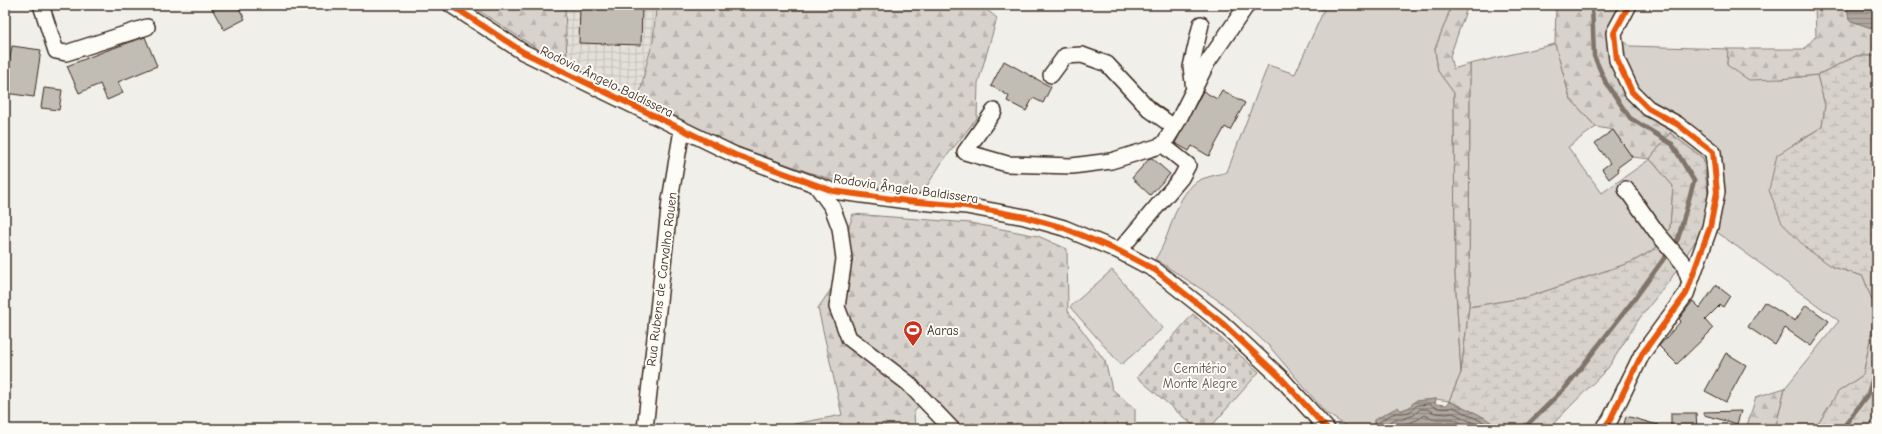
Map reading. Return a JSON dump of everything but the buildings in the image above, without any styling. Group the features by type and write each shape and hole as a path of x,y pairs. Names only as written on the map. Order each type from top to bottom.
{"street":[{"path":"41,5 56,51 66,53 147,28"},
{"name":"Rodovia Ângelo Baldissera","path":"452,5 523,52 735,155 816,185 833,191 907,201 966,206 1025,217 1064,228 1119,251 1155,270 1222,323 1281,378 1327,429"},
{"path":"994,111 966,152 1007,164 1072,166 1111,162 1163,145 1207,63 1247,5"},
{"path":"1603,429 1610,420 1642,354 1686,294 1710,227 1717,192 1713,152 1677,124 1648,108 1632,92 1617,60 1614,33 1629,5"},
{"path":"1194,89 1191,67 1201,24"},
{"path":"1050,74 1065,56 1082,55 1107,64 1150,110 1174,127"},
{"name":"Rua Rubens de Carvalho Rauen","path":"645,429 670,200 682,130"},
{"path":"1119,251 1181,178 1188,165 1163,145"},
{"path":"816,185 832,207 840,228 844,259 836,307 849,338 908,383 952,429"},
{"path":"1626,189 1658,234 1683,263 1690,282"}],"shaded area":[{"path":"565,5 658,5 656,8 653,41 640,93 567,63"}],"green space":[{"path":"470,5 565,5 567,63 553,59"},
{"path":"658,5 981,5 997,18 978,83 977,118 942,162 923,192 910,192 834,180 808,172 724,142 647,102 640,93 653,41 656,8"},
{"path":"1312,5 1452,5 1435,49 1438,71 1454,93 1455,274 1461,373 1449,401 1436,399 1415,401 1410,407 1374,420 1374,429 1351,429 1326,413 1269,346 1221,302 1155,259 1165,241 1177,209 1188,190 1202,179 1227,172 1268,65 1295,74 1324,10"},
{"path":"1452,5 1468,5 1450,56 1453,69 1470,64 1469,307 1461,373 1455,274 1454,93 1438,71 1435,49"},
{"path":"1556,5 1628,5 1614,33 1632,92 1677,124 1650,159 1632,157 1613,130 1596,127 1570,98 1555,44"},
{"path":"1815,5 1847,5 1849,20 1877,30 1877,56 1856,56 1817,75 1781,79 1749,80 1727,65 1728,49 1804,49 1816,36"},
{"path":"1614,33 1630,46 1728,49 1727,65 1781,79 1817,75 1825,105 1822,127 1800,140 1833,267 1863,276 1876,310 1863,375 1838,392 1815,429 1775,429 1785,388 1839,321 1710,227 1703,225 1703,158 1670,133 1677,124 1632,92"},
{"path":"1555,44 1570,98 1596,127 1568,147 1602,193 1650,159 1673,186 1670,228 1655,249 1632,262 1528,297 1469,307 1470,64"},
{"path":"1856,56 1877,56 1877,429 1815,429 1838,392 1863,375 1876,310 1863,276 1833,267 1807,249 1782,223 1769,190 1777,155 1822,127 1825,105 1817,75"},
{"path":"1670,133 1703,158 1708,193 1702,231 1670,280 1639,319 1608,368 1548,429 1496,429 1489,421 1449,401 1461,373 1469,307 1528,297 1632,262 1655,249 1670,228 1673,186 1650,159"},
{"path":"853,214 970,223 1038,236 1067,249 1068,311 1105,361 1112,389 1135,409 1135,429 960,429 927,395 914,412 915,429 794,429 794,424 842,415 818,308 836,282 840,256"},
{"path":"1112,270 1163,328 1121,365 1070,307"},
{"name":"Cemitério Monte Alegre","path":"1193,314 1259,372 1209,429 1197,429 1137,377"},
{"path":"1785,388 1775,429 1746,429 1756,397"}],"water":[{"path":"1847,5 1877,5 1877,30 1849,20"},
{"path":"1436,399 1435,404 1447,405 1449,401 1475,413 1489,421 1496,429 1374,429 1374,420 1398,407 1401,411 1410,407 1415,401"}],"waterway":[{"path":"1519,429 1527,425 1566,387 1636,297 1678,239 1694,181 1672,144 1630,118 1606,83 1594,56 1592,5"},
{"path":"1842,429 1868,394 1877,365"}],"cycle path":[{"path":"451,5 523,52 735,155 833,191 907,201 966,206 1025,217 1064,228 1119,251 1155,270 1222,323 1281,378 1327,429"},
{"path":"1603,429 1610,420 1642,354 1686,294 1710,227 1717,192 1713,152 1677,124 1648,108 1632,92 1617,60 1614,33 1629,5"}],"place":[{"name":"Aaras","path":"913,347"}]}
